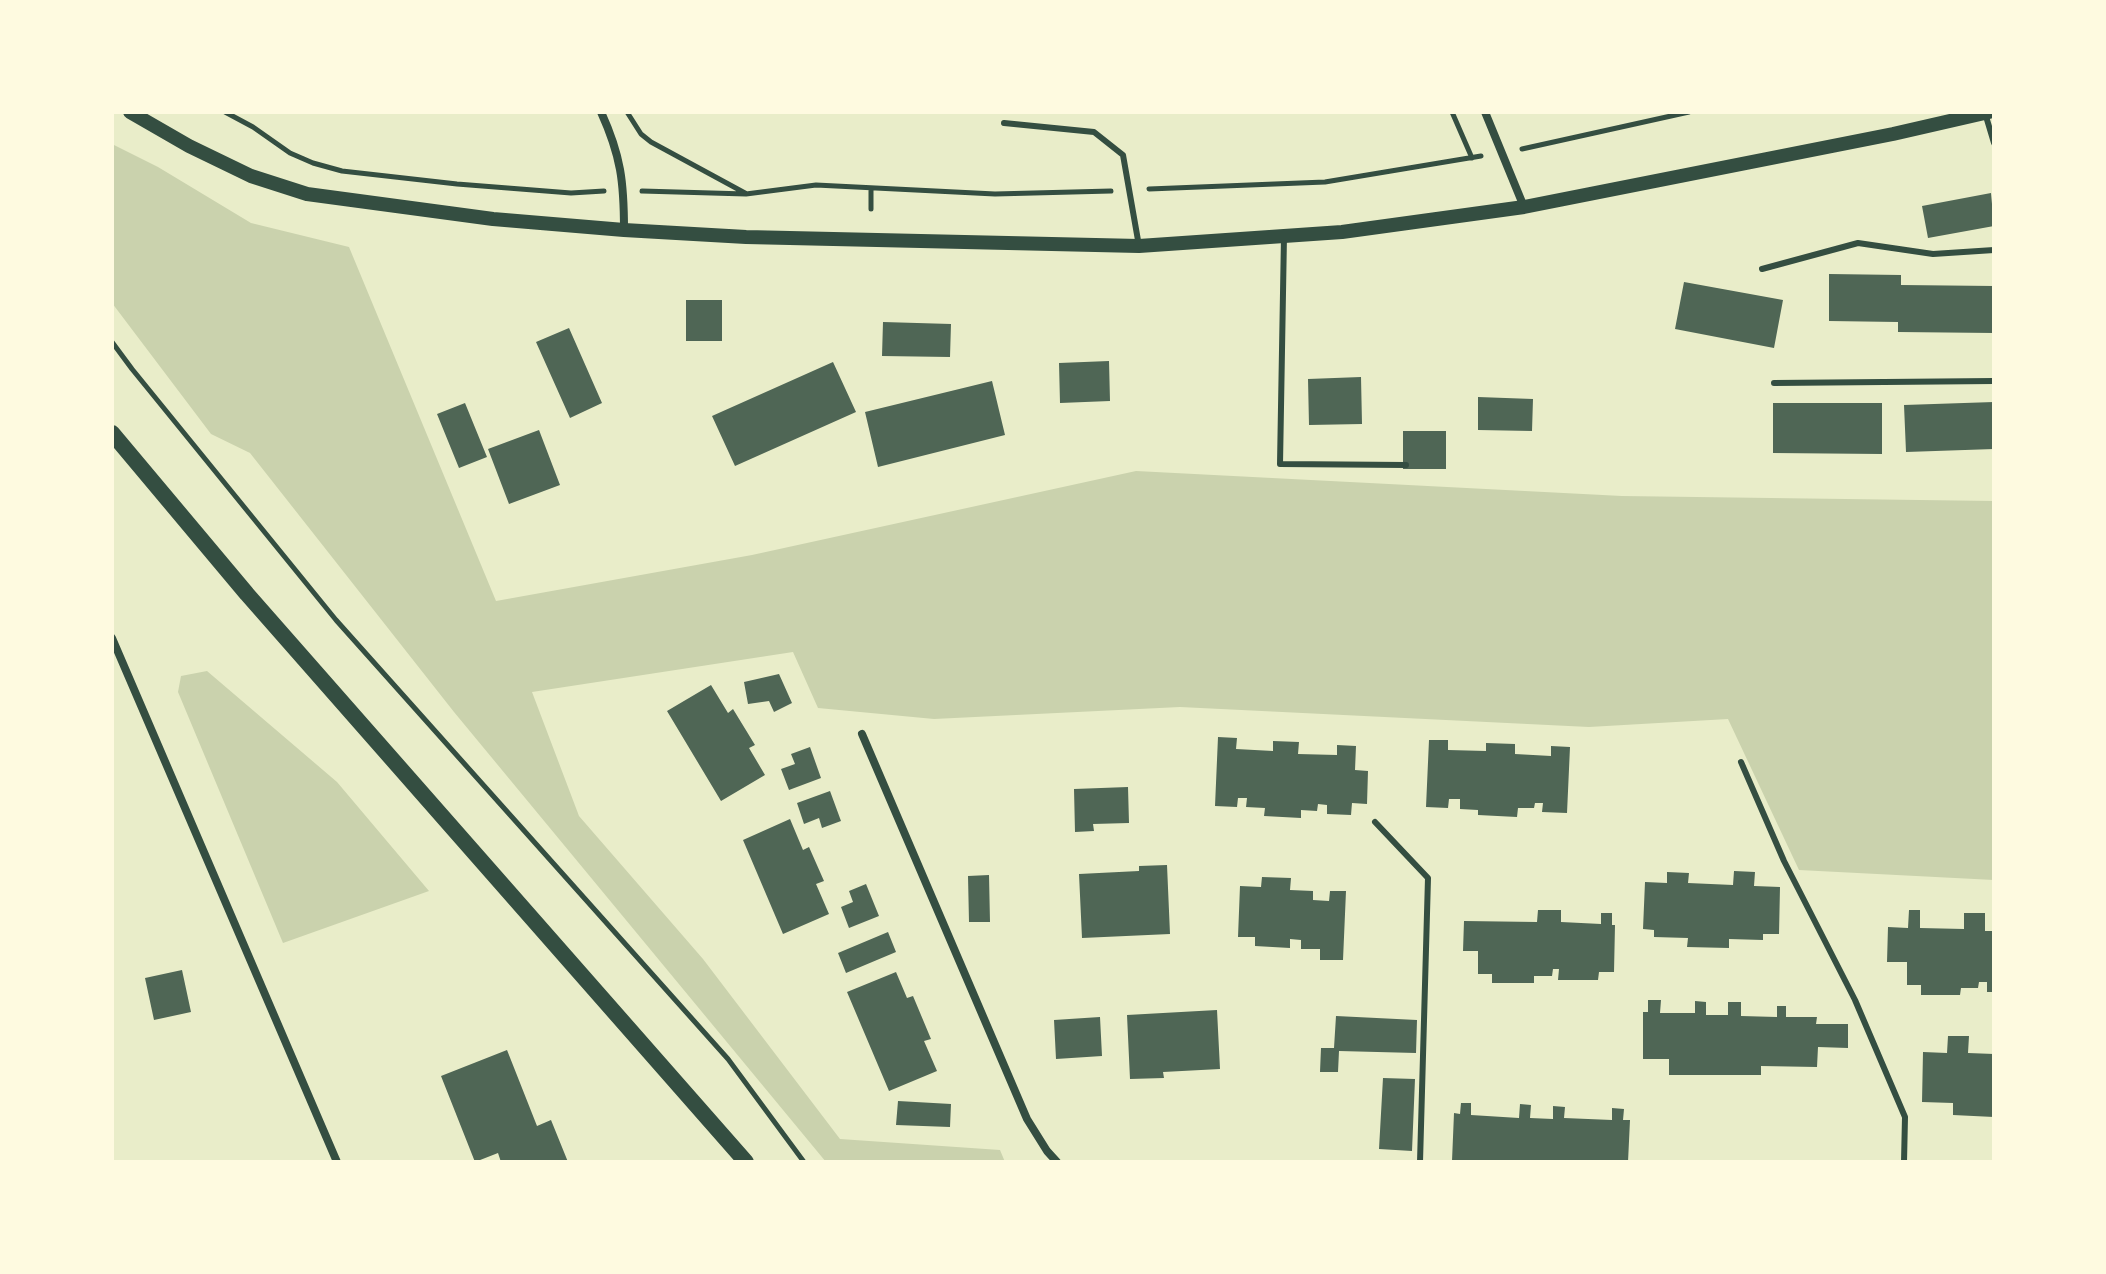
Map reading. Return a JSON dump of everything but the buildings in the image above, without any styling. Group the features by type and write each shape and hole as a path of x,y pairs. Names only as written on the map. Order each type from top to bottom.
{"main road":[{"path":"112,433 247,594 746,1162"}],"street":[{"path":"130,112 189,146 251,176 307,194 493,219 746,237 1139,246 1355,230 1524,207 1893,134 1987,112"},
{"path":"601,112 618,153 624,190 624,230"},
{"path":"1485,112 1524,207"},
{"path":"112,638 337,1162"},
{"path":"862,734 1027,1119 1057,1162"}],"lane":[{"path":"1987,112 1994,143"},
{"path":"1004,123 1094,132 1123,155 1139,246"},
{"path":"1284,236 1280,464 1406,465"},
{"path":"1762,269 1858,243 1933,254 1994,250"},
{"path":"1774,383 1994,381"},
{"path":"1741,762 1784,861 1855,1000 1905,1117 1904,1162"},
{"path":"1375,822 1428,878 1420,1162"}],"path":[{"path":"225,112 290,153 342,171 571,193 624,190 746,194 816,185 995,194 1325,182 1503,153 1689,112"},
{"path":"627,112 641,134 651,142 746,194"},
{"path":"1452,112 1472,158"},
{"path":"871,188 871,209"},
{"path":"112,342 336,620 728,1059 804,1162"}],"green space":[{"path":"112,144 158,167 251,223 349,247 496,601 752,555 1136,471 1622,496 1994,501 1994,880 1799,870 1728,719 1589,727 1180,707 934,719 818,708 793,652 532,692 579,816 703,959 840,1139 1000,1150 1005,1162 826,1162 454,712 250,453 211,434 112,303"},
{"path":"207,671 337,782 429,891 283,943 178,692 181,676"}]}
